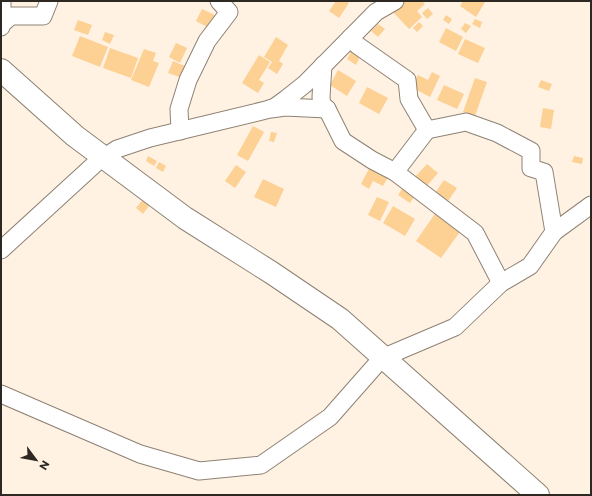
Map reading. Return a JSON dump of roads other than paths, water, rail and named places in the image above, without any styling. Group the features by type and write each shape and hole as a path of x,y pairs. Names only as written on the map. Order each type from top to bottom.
{"street":[{"path":"2,1 2,26"},
{"path":"2,26 11,16 43,16 49,1"},
{"path":"180,131 179,109 188,80 207,41 229,12 219,1"},
{"path":"1,250 96,163 117,150 150,138 275,107 305,84 376,12 395,1"},
{"path":"351,37 358,45 407,80 409,99 427,130"},
{"path":"323,65 322,105 327,109 343,141 372,160 395,172 475,233 501,283"},
{"path":"1,70 75,136 185,218 272,273 340,319 382,358 538,495"},
{"path":"266,110 285,107 327,109"},
{"path":"395,172 427,130 466,122 497,133 531,151 531,168 544,172 554,232"},
{"path":"1,394 140,454 199,471 261,465 330,417 382,358 455,327 501,283 530,266 554,232 591,205"}]}
